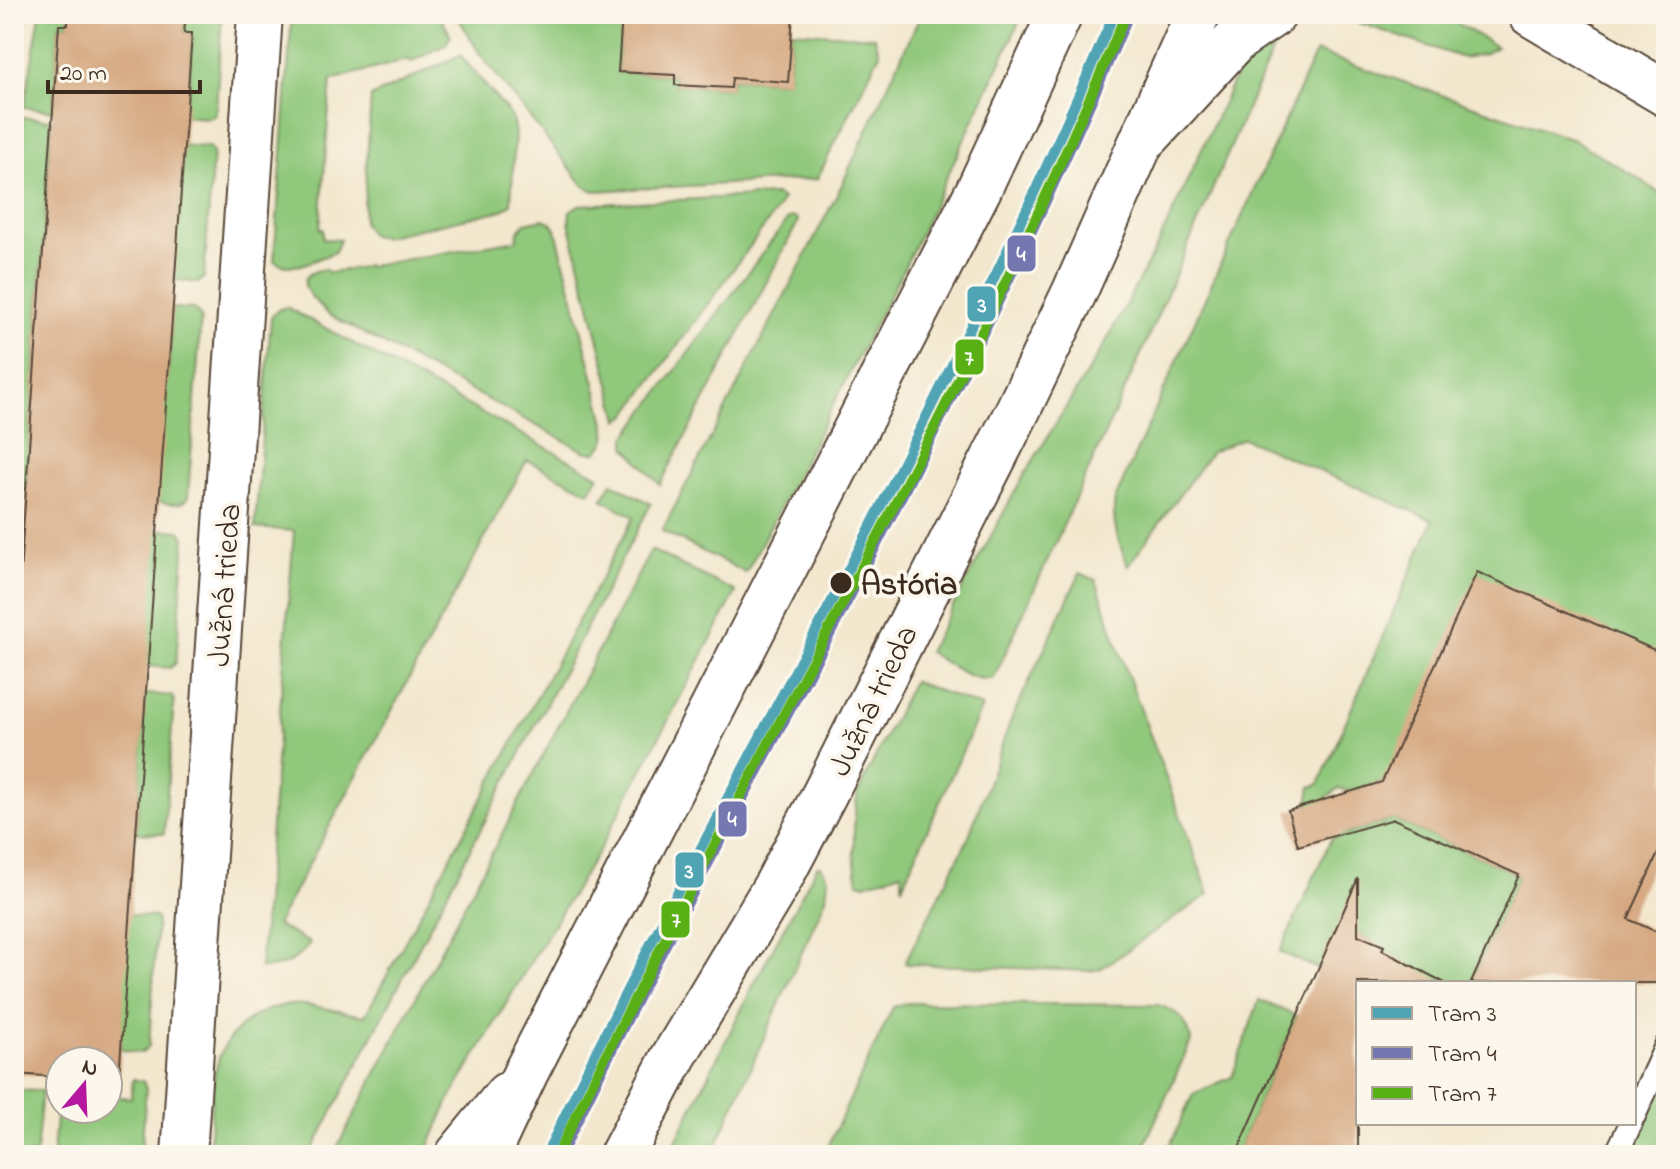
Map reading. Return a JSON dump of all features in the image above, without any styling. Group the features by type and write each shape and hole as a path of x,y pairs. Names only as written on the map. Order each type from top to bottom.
{"street":[{"name":"Južná trieda","path":"184,1155 260,14"},
{"path":"487,1155 526,1072 979,189 1060,14"},
{"name":"Južná trieda","path":"622,1155 674,1056 777,884 825,793 1017,412 1198,14"},
{"path":"1143,140 1236,40 1274,14"},
{"path":"1536,15 1666,94"},
{"path":"458,1155 526,1072"}],"lane":[{"path":"1636,1112 1666,1046"},
{"path":"1616,1155 1630,1125"}],"green space":[{"path":"40,14 68,14 68,25 59,25 53,111 24,107"},
{"path":"185,14 222,14 216,110 214,116 209,118 178,116 188,90 192,34 184,33"},
{"path":"292,14 439,14 451,36 445,45 411,62 410,59 331,80 320,229 323,229 323,239 340,240 335,252 304,264 288,266 274,261"},
{"path":"456,14 613,14 613,19 622,20 618,72 675,75 675,85 731,88 732,78 788,82 792,31 874,37 880,53 817,179 594,191 584,186 480,54"},
{"path":"921,14 1023,14 907,262 746,573 662,531 838,193"},
{"path":"1333,14 1442,14 1497,47 1484,54 1463,58"},
{"path":"1281,31 1137,363 994,678 977,678 960,671 928,652 1023,477 1106,342 1160,240 1235,77 1245,63"},
{"path":"1316,52 1574,140 1643,181 1666,199 1666,655 1382,782 1350,792 1339,788 1306,814 1311,787 1319,784 1433,520 1243,438 1211,452 1128,566 1117,533 1114,508 1115,499"},
{"path":"460,55 512,117 515,133 511,204 503,210 383,237 371,235 363,223 371,97"},
{"path":"23,117 52,120 25,497 14,496 14,247"},
{"path":"176,145 208,147 213,152 204,277 198,283 166,279 181,196"},
{"path":"775,195 782,199 778,208 626,416 619,420 569,222 570,211 579,205"},
{"path":"792,217 797,218 798,222 660,485 626,447 626,437"},
{"path":"543,219 551,222 556,230 605,423 606,439 596,452 586,452 329,315 306,289 307,277 313,272 325,269 329,273 517,240 518,232 525,223"},
{"path":"286,307 599,476 589,492 527,460 276,925 310,943 288,963 260,968 294,531 255,528 271,318 277,310"},
{"path":"172,308 194,309 201,317 188,497 176,504 151,500 169,365"},
{"path":"612,483 651,504 310,1155 209,1155 216,1068 228,1041 248,1020 289,1005 365,1016 634,517 602,499"},
{"path":"14,505 24,506 24,520 32,521 22,547 14,658"},
{"path":"149,529 180,531 185,538 176,663 170,668 139,665"},
{"path":"651,550 736,592 601,847 449,1101 425,1155 333,1155"},
{"path":"1080,573 1096,580 1209,894 1100,969 907,964 905,962 967,841 1011,720"},
{"path":"913,681 982,707 902,887 902,872 865,884 858,882 855,860 854,825 858,792"},
{"path":"145,694 172,696 174,700 164,834 136,833"},
{"path":"1394,819 1519,875 1472,981 1432,981 1382,950 1383,946 1348,930 1318,969 1280,952 1331,839"},
{"path":"817,866 821,866 828,878 826,898 712,1155 669,1155 755,982"},
{"path":"122,914 155,917 149,1046 142,1053 124,1050 124,1045 121,1045"},
{"path":"1259,1000 1297,1016 1236,1155 1168,1155 1193,1094 1232,1077"},
{"path":"907,1003 1157,1005 1180,1017 1188,1028 1191,1041 1140,1155 824,1155 893,1007"},
{"path":"133,1079 143,1081 146,1089 141,1155 53,1155 55,1125 124,1125 124,1097 131,1098"},
{"path":"1666,1079 1666,1155 1631,1155"},
{"path":"14,1090 42,1091 36,1155 14,1155"}],"building":[{"path":"68,14 186,14 184,33 192,33 121,1045 44,1045 44,1076 14,1074 14,784 17,741 14,741 14,658 59,25 68,25"},
{"path":"622,14 793,14 788,82 732,78 731,88 675,85 675,75 618,72"},
{"path":"1477,572 1666,655 1666,836 1628,919 1666,936 1666,963 1657,983 1472,981 1519,875 1394,819 1298,846 1288,811 1382,782"},
{"path":"1358,878 1358,935 1384,946 1382,950 1441,981 1356,981 1358,1155 1236,1155"}],"tram line":[{"name":"3","path":"546,1155 651,944 944,381 1014,236 1114,14"},
{"name":"7","path":"560,1149 650,968 959,379 1033,224 1126,14"},
{"name":"4","path":"561,1155 664,947 920,461 1027,242 1127,19"}],"place":[{"name":"Astória","path":"841,583"}]}
